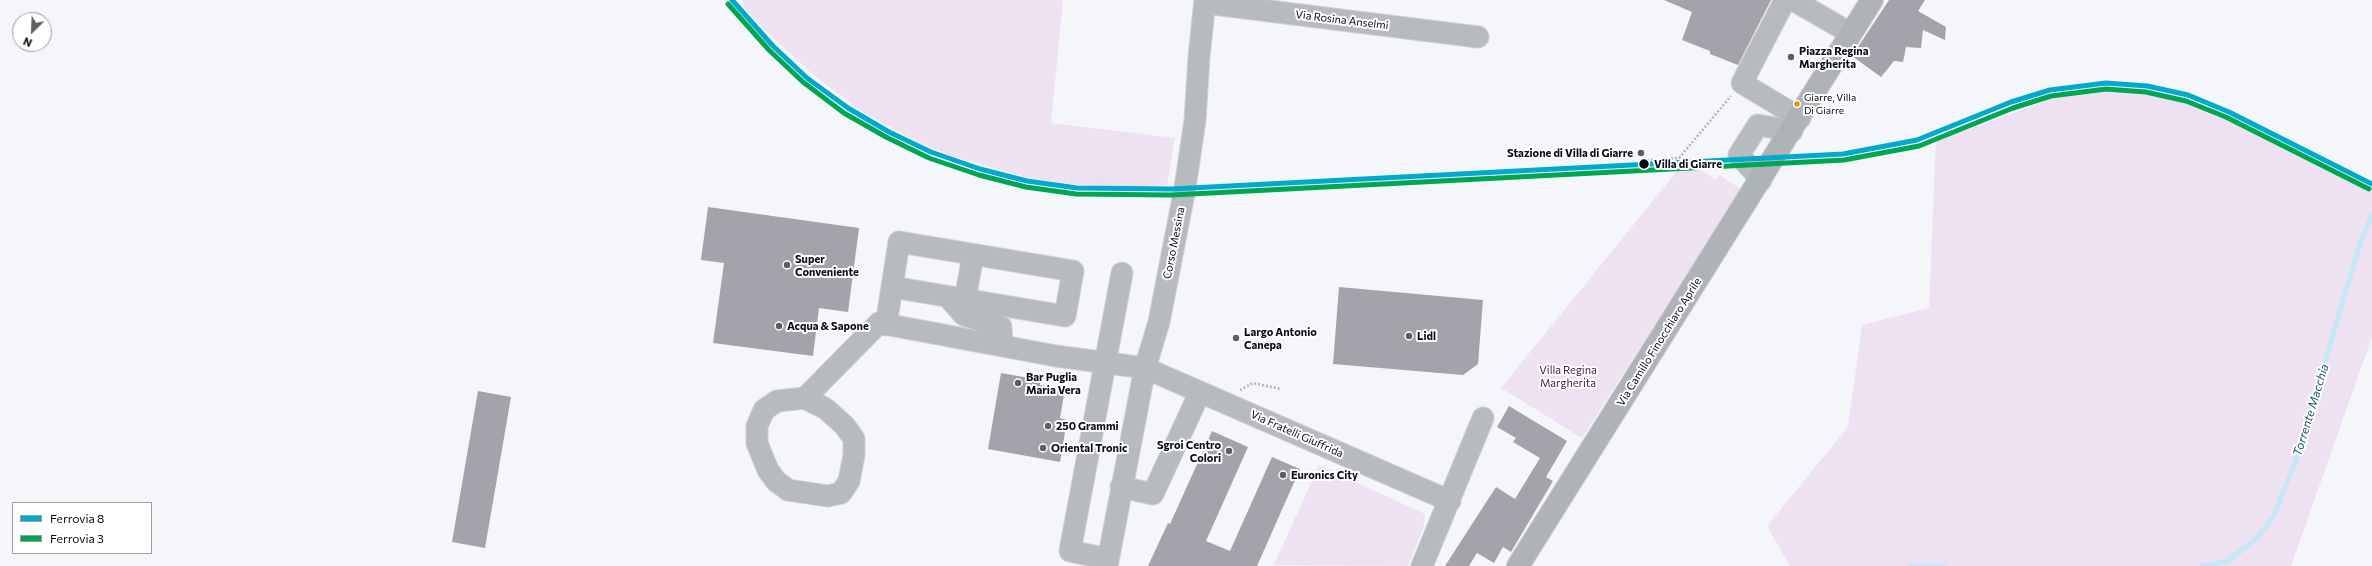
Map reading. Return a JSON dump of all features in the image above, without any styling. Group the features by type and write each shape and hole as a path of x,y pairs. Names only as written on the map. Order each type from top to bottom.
{"main road":[{"name":"Via Camillo Finocchiaro Aprile","path":"1518,566 1796,124 1872,0"}],"street":[{"path":"1785,0 1742,83 1796,124"},
{"path":"1793,0 1850,34"},
{"name":"Via Rosina Anselmi","path":"1205,1 1478,37"},
{"name":"Corso Messina","path":"1107,562 1146,361 1159,322 1185,188 1195,120 1199,57 1205,1"},
{"path":"1760,180 1739,155 1758,125 1796,124"},
{"path":"805,398 826,409 845,426 854,439 854,456 849,481 841,493 828,496 788,490 776,481 768,470 757,443 757,426 764,410 778,401 805,398 879,323 886,324 899,242 1073,271 1065,316 892,287"},
{"path":"973,255 956,298 964,315 1001,327 1002,346"},
{"path":"1107,562 1070,551 1122,273"},
{"name":"Via Fratelli Giuffrida","path":"886,324 1002,346 1105,363 1146,361 1200,392 1450,501"},
{"path":"1121,487 1153,494 1200,392"},
{"path":"1422,566 1483,418"}],"path":[{"path":"1647,160 1679,158 1742,83"},
{"path":"1233,390 1238,391 1253,383 1281,389"}],"green space":[{"path":"743,0 1063,0 1051,123 1175,138 1167,185 1121,187 1076,185 1029,178 952,156 920,143 864,113 817,78 772,37 744,8"},
{"path":"2113,90 2164,95 2214,111 2372,192 2372,337 2291,566 1790,566 1767,526 1848,427 1862,325 1929,308 1936,141 2065,94"},
{"name":"Villa Regina Margherita","path":"1686,160 1716,180 1719,175 1741,189 1582,438 1501,388"},
{"path":"1319,465 1333,471 1335,475 1346,480 1351,480 1425,514 1424,525 1408,566 1274,565"}],"building":[{"path":"1664,0 1771,0 1738,65 1710,54 1710,51 1682,40 1692,12"},
{"path":"1889,0 1925,0 1918,11 1946,27 1945,40 1923,30 1921,48 1906,47 1903,62 1894,61 1881,77 1852,56"},
{"path":"708,207 859,228 848,312 819,308 813,356 713,343 724,263 701,260"},
{"path":"1339,287 1483,300 1478,364 1463,375 1333,364"},
{"path":"1001,373 1041,380 1040,385 1065,389 1060,418 1067,420 1060,462 988,449"},
{"path":"478,391 511,397 485,548 452,542"},
{"path":"1509,406 1567,441 1546,477 1553,481 1511,552 1503,547 1494,563 1477,553 1469,566 1445,566 1496,487 1515,499 1540,458 1513,442 1516,438 1497,427"},
{"path":"1212,431 1248,447 1206,541 1230,551 1272,457 1300,469 1257,566 1148,566 1168,523 1170,524"}],"waterway":[{"name":"Torrente Macchia","path":"2202,566 2228,561 2256,539 2274,516 2296,460 2358,250 2372,215"},
{"name":"Torrente Macchia","path":"1910,566 1943,566"}],"rail line":[{"name":"8","path":"732,0 773,46 807,78 848,108 889,132 931,152 980,169 1027,181 1077,188 1172,189 1843,154 1917,140 2011,102 2050,90 2106,83 2147,86 2188,95 2229,112 2372,184"},
{"name":"3","path":"728,4 769,50 803,82 844,113 886,137 929,158 979,175 1026,187 1076,194 1172,195 1844,160 1919,146 2013,108 2051,96 2106,89 2146,92 2186,101 2226,117 2369,189"}],"place":[{"name":"Piazza Regina Margherita","path":"1791,57"},
{"name":"Giarre, Villa Di Giarre","path":"1797,104"},
{"name":"Stazione di Villa di Giarre","path":"1641,153"},
{"name":"Villa di Giarre","path":"1644,164"},
{"name":"Super Conveniente","path":"787,265"},
{"name":"Acqua & Sapone","path":"779,326"},
{"name":"Lidl","path":"1409,336"},
{"name":"Largo Antonio Canepa","path":"1236,338"},
{"name":"Bar Puglia Maria Vera","path":"1018,383"},
{"name":"250 Grammi","path":"1048,426"},
{"name":"Oriental Tronic","path":"1043,448"},
{"name":"Sgroi Centro Colori","path":"1229,451"},
{"name":"Euronics City","path":"1283,475"}]}
